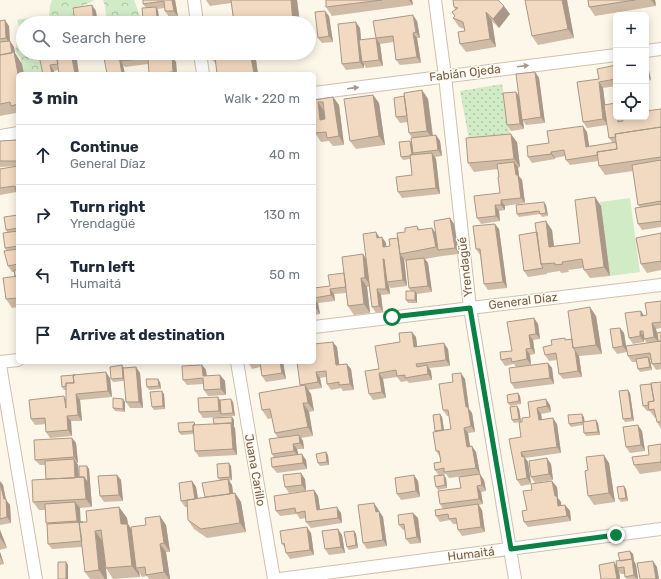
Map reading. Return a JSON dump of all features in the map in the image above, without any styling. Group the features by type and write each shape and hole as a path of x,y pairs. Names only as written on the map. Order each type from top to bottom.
{"street":[{"path":"194,0 196,16"},
{"name":"Yrendagüé","path":"435,0 445,76 470,308 515,579"},
{"path":"649,51 661,49"},
{"name":"Fabián Ojeda","path":"316,93 613,55"},
{"path":"201,60 203,72"},
{"path":"0,136 16,133"},
{"name":"General Díaz","path":"316,327 661,285"},
{"path":"16,360 0,363 36,579"},
{"name":"Juana Carillo","path":"237,364 274,579"},
{"name":"Humaitá","path":"280,579 661,529"}],"green space":[{"path":"52,0 94,0 72,9 73,16 49,16"},
{"path":"103,0 134,0 140,16 106,16"},
{"path":"21,60 55,60 47,72 24,72 20,69"},
{"path":"502,84 511,139 470,145 460,91"},
{"path":"630,198 640,272 610,276 600,202"}],"building":[{"path":"143,0 172,0 174,11 165,11 164,1 143,4"},
{"path":"231,0 291,0 292,16 233,16"},
{"path":"326,0 382,0 326,7"},
{"path":"453,0 498,0 504,6 493,19 486,12 490,39 460,44 458,32 465,31 463,22 453,18 455,16 452,12 458,8 454,7"},
{"path":"525,0 562,0 568,29 532,36"},
{"path":"588,0 635,0 589,7"},
{"path":"92,5 93,16 74,16 73,8"},
{"path":"156,7 157,16 143,16 142,8"},
{"path":"325,11 329,36 318,38 315,12"},
{"path":"413,15 416,32 413,33 417,57 396,60 393,36 376,38 373,21"},
{"path":"5,20 6,38 0,39 0,21"},
{"path":"356,22 360,62 342,64 338,24"},
{"path":"376,38 379,60 362,62 359,40"},
{"path":"10,41 12,53 0,55 0,42"},
{"path":"14,52 18,72 16,72 16,105 11,106 10,102 0,104 0,55"},
{"path":"40,60 57,60 58,64 50,65 52,72 43,72"},
{"path":"57,60 72,60 75,72 59,72"},
{"path":"104,60 120,60 122,72 107,72"},
{"path":"148,60 172,60 173,72 149,72"},
{"path":"215,60 251,60 254,72 217,72"},
{"path":"613,66 613,80 599,82 603,119 583,122 577,82 599,79 597,69"},
{"path":"535,72 541,117 522,120 516,74"},
{"path":"422,90 427,131 409,133 404,93"},
{"path":"516,92 520,124 507,125 503,93"},
{"path":"373,95 379,136 350,141 344,99"},
{"path":"404,96 407,116 396,117 394,98"},
{"path":"333,97 339,136 327,138 326,132 316,133 316,100","holes":["318,102 323,102 325,119 320,120"]},
{"path":"613,104 613,120 618,120 618,122 623,120 649,120 649,111 661,109 661,127 615,134 616,137 609,138 604,105"},
{"path":"583,126 586,147 616,142 617,149 597,152 598,155 566,160 564,150 551,152 551,154 528,157 527,146 549,143 547,131"},
{"path":"661,127 661,157 599,166 597,152 617,149 615,134"},
{"path":"511,134 514,159 468,163 466,138"},
{"path":"436,135 438,150 413,153 411,138"},
{"path":"16,140 16,161 0,161 0,141"},
{"path":"410,141 412,155 401,157 399,142"},
{"path":"432,153 436,188 398,192 396,177 412,175 410,155"},
{"path":"661,160 661,201 638,205 632,165"},
{"path":"514,162 516,175 518,175 521,198 501,200 501,205 495,205 496,216 477,218 474,196 500,193 497,164"},
{"path":"16,166 16,191 15,186 0,188 0,169"},
{"path":"595,197 604,267 584,270 582,259 562,262 563,264 555,265 555,263 541,264 535,223 546,221 549,247 580,243 575,200"},
{"path":"544,202 546,213 540,214 539,211 517,214 516,205"},
{"path":"661,204 661,221 638,224 635,208"},
{"path":"16,215 16,228 6,230 4,217"},
{"path":"450,218 455,248 438,250 434,221"},
{"path":"495,224 503,282 484,284 480,249 476,249 473,226"},
{"path":"417,226 418,230 432,228 436,247 400,254 397,233 405,232 405,228"},
{"path":"16,231 16,246 5,248 3,233"},
{"path":"376,232 377,238 382,237 383,247 390,246 389,239 398,238 403,280 387,282 383,259 386,289 377,289 379,306 372,307 363,234"},
{"path":"537,232 541,264 543,268 524,271 519,235"},
{"path":"661,233 661,261 641,264 636,238"},
{"path":"16,249 16,264 8,266 4,251"},
{"path":"363,254 365,278 361,278 364,304 348,306 342,257"},
{"path":"424,258 428,286 409,288 406,260"},
{"path":"344,273 346,287 330,289 331,295 316,298 316,288 330,286 328,275"},
{"path":"16,276 16,298 6,299 3,278"},
{"path":"406,291 415,291 415,300 406,300"},
{"path":"661,301 661,322 652,323 654,337 644,339 643,331 640,331 640,336 629,338 625,313 641,311 641,316 647,315 645,303"},
{"path":"590,307 596,345 573,348 568,311"},
{"path":"534,318 536,334 529,335 531,348 526,349 527,359 512,362 511,358 501,360 500,352 512,351 507,322"},
{"path":"620,328 623,346 613,348 610,329"},
{"path":"412,332 414,347 444,343 446,360 416,364 417,367 427,365 428,374 405,378 405,375 397,376 396,370 379,373 382,392 369,394 365,371 379,369 375,346 400,342 399,333"},
{"path":"661,332 661,341 658,341 657,333"},
{"path":"565,338 565,340 572,339 578,371 559,374 556,353 545,355 543,347 552,345 551,340"},
{"path":"661,341 661,363 652,364 650,353 628,356 626,346"},
{"path":"333,342 336,365 347,364 350,384 339,385 339,382 327,384 326,371 316,372 318,382 300,385 297,364 316,364 316,344"},
{"path":"648,357 650,367 638,369 636,359"},
{"path":"548,363 550,378 511,383 509,368"},
{"path":"260,364 280,364 282,373 262,376"},
{"path":"122,365 123,378 111,379 110,367"},
{"path":"202,365 203,376 220,375 221,389 204,390 203,378 183,380 182,366"},
{"path":"136,367 139,402 126,402 123,368"},
{"path":"106,372 108,391 76,394 78,415 67,416 68,430 46,432 45,418 31,419 29,400 64,396 66,408 66,383 74,383 73,375"},
{"path":"461,373 466,407 468,407 471,426 464,428 467,447 472,446 476,468 444,472 444,468 435,470 434,463 441,462 439,451 436,451 433,432 451,429 448,410 443,410 439,384 453,382 452,374"},
{"path":"73,375 74,383 66,383 66,386 62,387 61,376"},
{"path":"146,379 158,379 159,386 147,387"},
{"path":"661,382 661,422 657,422 654,409 649,410 648,402 654,401 651,383"},
{"path":"651,384 654,401 648,402 649,405 643,406 640,385"},
{"path":"305,385 308,403 303,403 308,427 275,433 270,409 262,410 259,393"},
{"path":"628,390 632,418 623,419 619,391"},
{"path":"162,391 163,406 152,407 150,392"},
{"path":"518,393 519,401 508,403 507,395"},
{"path":"218,397 219,411 199,412 198,398"},
{"path":"113,398 123,399 123,409 113,408"},
{"path":"231,399 233,413 221,414 220,400"},
{"path":"546,399 547,406 537,408 539,420 553,418 557,447 521,452 522,457 524,456 527,478 517,480 509,439 521,437 519,422 522,422 522,418 530,417 528,402"},
{"path":"517,406 519,419 512,420 510,407"},
{"path":"440,414 442,430 435,431 433,415"},
{"path":"582,414 583,422 569,424 568,415"},
{"path":"232,417 232,424 214,424 213,418"},
{"path":"596,420 598,432 584,433 583,422"},
{"path":"194,422 195,425 193,425 193,431 179,432 178,423"},
{"path":"231,423 233,449 195,451 193,425"},
{"path":"638,425 641,445 626,447 623,427"},
{"path":"299,435 300,443 293,444 294,451 272,454 269,439"},
{"path":"72,438 74,457 35,460 34,440"},
{"path":"661,444 661,462 634,465 632,457 649,455 648,446"},
{"path":"326,452 327,462 318,463 316,454"},
{"path":"302,454 303,463 272,467 271,458"},
{"path":"604,455 609,493 588,496 585,471 588,470 586,457"},
{"path":"547,458 549,474 531,477 529,461"},
{"path":"74,459 75,478 46,479 45,461"},
{"path":"229,463 230,477 218,478 217,464"},
{"path":"79,466 87,466 88,483 84,477 79,477"},
{"path":"301,473 302,485 285,487 283,475"},
{"path":"480,474 482,485 477,486 479,499 440,504 438,491 461,488 459,477"},
{"path":"117,475 119,495 100,496 98,476"},
{"path":"414,475 416,491 397,494 395,478"},
{"path":"444,475 445,485 436,487 434,476"},
{"path":"84,477 86,499 33,502 32,480"},
{"path":"228,479 230,494 205,497 202,483"},
{"path":"192,481 195,499 181,501 179,483"},
{"path":"552,481 555,496 557,496 558,506 565,505 567,516 524,522 522,511 527,510 523,491 532,490 531,484"},
{"path":"0,483 4,499 6,499 7,517 0,519"},
{"path":"624,486 626,498 619,499 617,487"},
{"path":"314,490 317,510 337,507 338,518 306,522 305,511 296,513 295,508 276,511 274,496"},
{"path":"235,493 240,523 201,529 188,520 187,500"},
{"path":"75,502 77,521 46,523 45,504"},
{"path":"374,503 376,512 379,511 383,540 363,543 358,505"},
{"path":"478,504 481,527 458,530 456,518 449,519 448,514 436,516 435,510"},
{"path":"119,507 121,524 127,524 132,566 106,568 101,530 95,531 99,570 85,572 79,522 87,522 86,511"},
{"path":"413,513 417,537 406,539 404,524 399,525 398,515"},
{"path":"160,516 164,543 160,544 164,572 146,575 145,567 136,568 131,527 146,525 145,518"},
{"path":"79,522 82,541 48,544 47,524"},
{"path":"307,527 310,550 286,553 284,543 282,544 280,531"},
{"path":"338,529 341,547 325,549 322,531"},
{"path":"354,531 356,545 347,547 344,532"},
{"path":"630,551 632,559 620,561 618,553"},
{"path":"632,559 634,575 625,577 624,567 617,568 616,561"},
{"path":"653,561 656,579 640,579 637,563"},
{"path":"58,562 66,562 66,579 58,579"},
{"path":"614,562 617,579 601,579 599,565"}],"route":[{"path":"392,317 470,308 511,549 616,535"}]}
